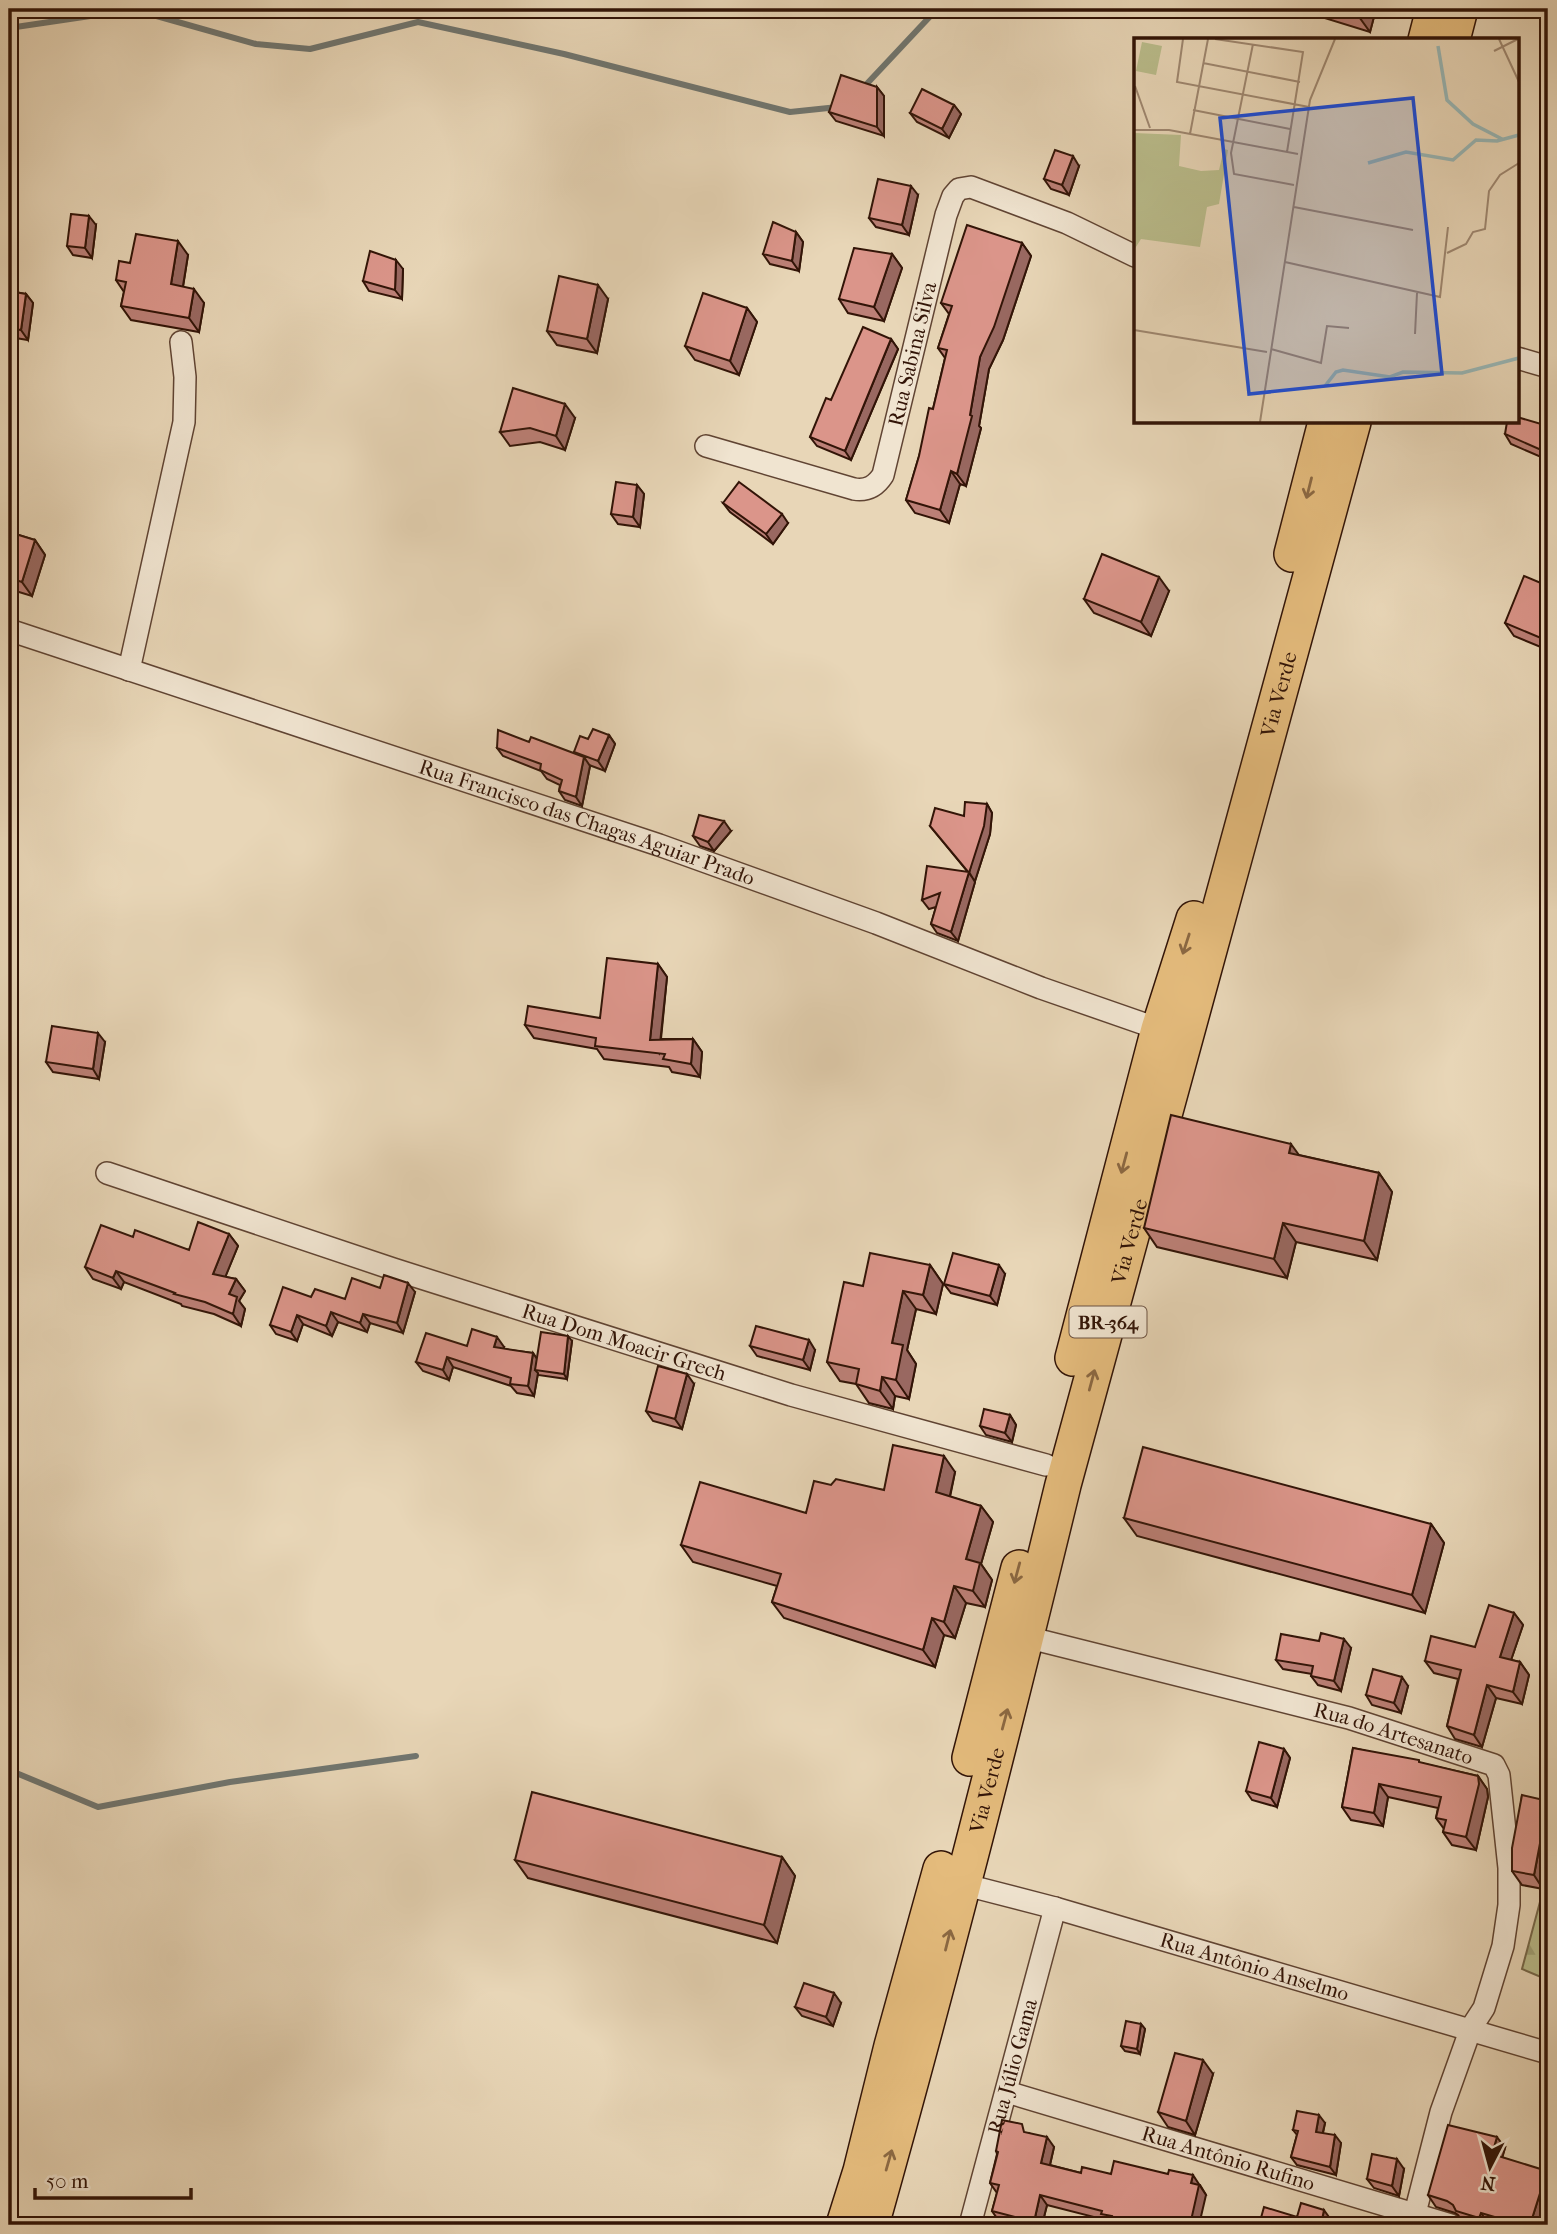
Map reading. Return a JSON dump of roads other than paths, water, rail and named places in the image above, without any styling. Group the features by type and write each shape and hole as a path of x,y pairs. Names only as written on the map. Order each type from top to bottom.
{"main road":[{"path":"1427,38 1434,9"},
{"path":"1453,38 1460,9"},
{"name":"Via Verde","path":"845,2225 941,1870 1159,1030 1194,919 1324,424"},
{"name":"Via Verde","path":"871,2225 909,2089 1063,1485 1352,424"}],"street":[{"name":"Rua Sabina Silva","path":"706,446 854,489 872,487 878,482 883,475 946,215 953,196 959,189 971,187 1067,223 1134,256"},
{"path":"129,670 184,422 186,377 181,342"},
{"path":"1518,358 1548,367"},
{"name":"Rua Francisco das Chagas Aguiar Prado","path":"9,630 659,845 876,923 1041,988 1159,1030"},
{"name":"Rua Dom Moacir Grech","path":"107,1173 394,1269 791,1395 1046,1465"},
{"name":"Rua do Artesanato","path":"1026,1637 1349,1718 1494,1765 1499,1775 1506,1828 1509,1905 1503,1946 1493,1982 1484,2008 1471,2028"},
{"name":"Rua Antônio Anselmo","path":"962,1884 1055,1908 1471,2028 1548,2053"},
{"name":"Rua Júlio Gama","path":"970,2225 1055,1908"},
{"path":"1413,2220 1441,2112 1471,2028"},
{"name":"Rua Antônio Rufino","path":"1007,2092 1413,2220 1451,2225"}],"waterway":[{"path":"862,89 937,9"},
{"path":"9,28 97,15 146,13 256,44 310,49 418,22 564,54 790,112 838,107"},
{"path":"9,1770 98,1807 230,1782 416,1756"}]}
